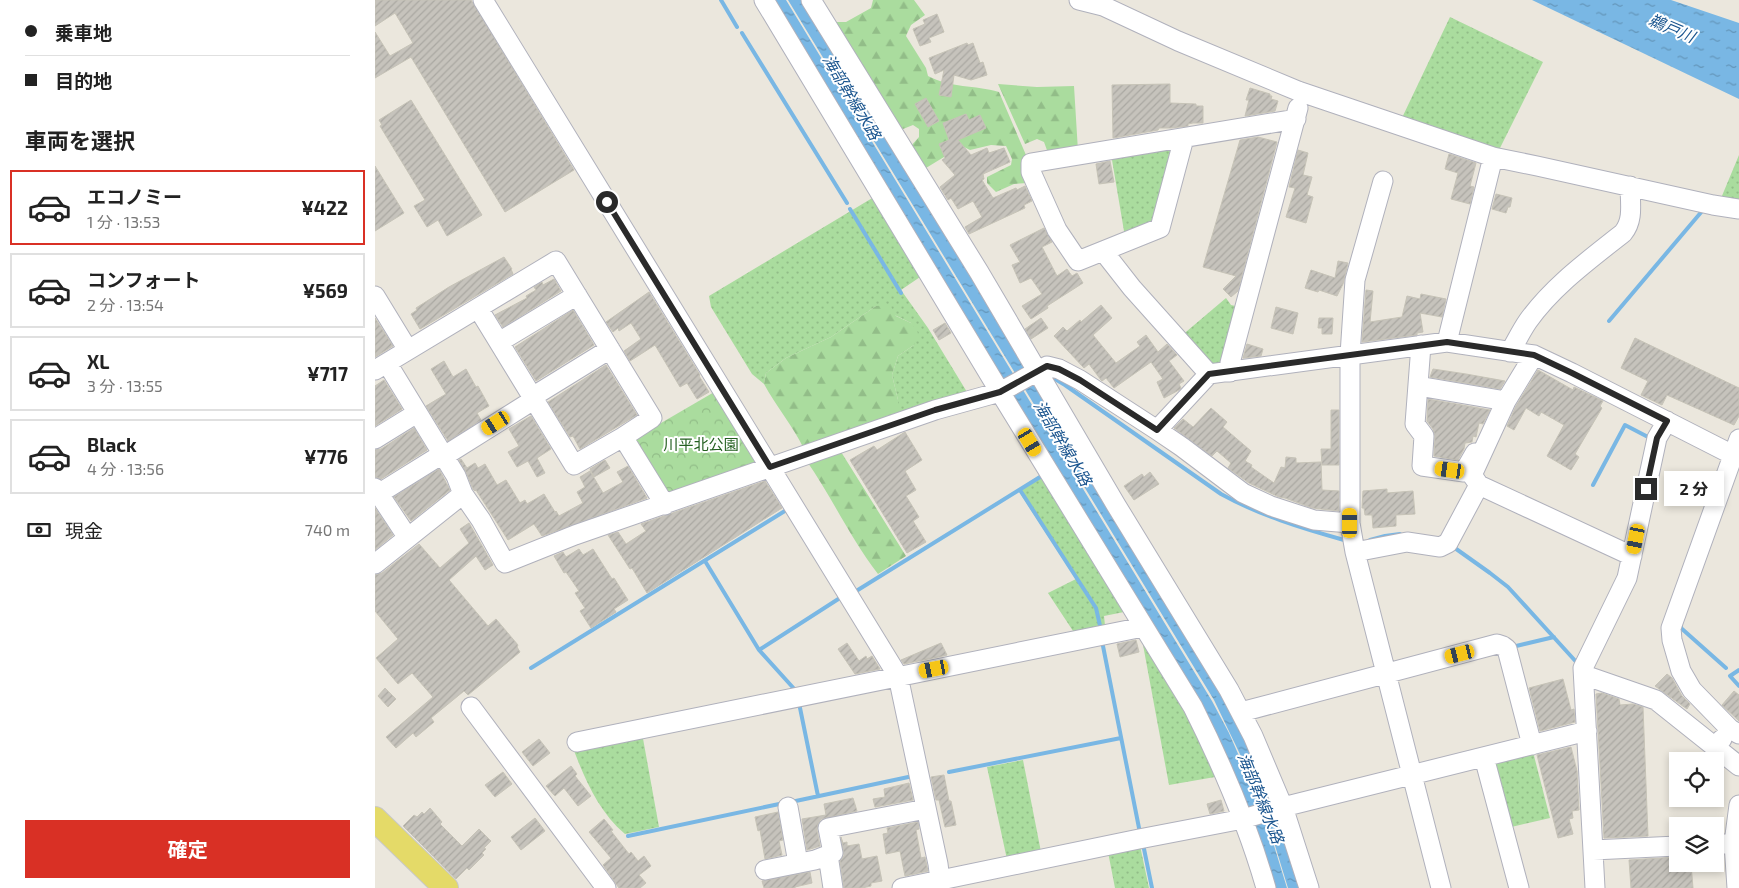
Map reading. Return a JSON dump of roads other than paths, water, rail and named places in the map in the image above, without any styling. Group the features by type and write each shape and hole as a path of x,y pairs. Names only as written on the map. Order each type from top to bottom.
{"main road":[{"path":"375,819 436,884"}],"street":[{"path":"483,0 898,676 941,884"},
{"path":"764,0 1193,707 1218,756 1246,819 1266,888"},
{"path":"811,0 979,272 1038,370 1041,380 1205,648 1241,712 1283,807 1309,888"},
{"path":"1079,0 1103,6 1178,41 1303,92 1493,157 1739,209"},
{"path":"1230,372 1230,363 1303,92"},
{"path":"1184,138 1160,228 1078,261 1057,230 1031,172 1031,163 1295,119"},
{"path":"1447,342 1493,157"},
{"path":"1383,181 1355,280 1349,355 1350,523 1355,552 1385,673 1441,888"},
{"path":"1511,352 1528,322 1547,299 1578,269 1628,227 1631,186"},
{"path":"1103,251 1132,288 1209,374"},
{"path":"478,308 574,465 652,418 556,261 381,366 417,413 456,476 463,494 481,520 505,563 575,535 770,467 935,410 1002,391 1047,366 1059,369 1080,380 1182,447 1243,493 1271,506 1314,520 1350,523"},
{"path":"499,342 577,295"},
{"path":"375,296 409,350"},
{"path":"1157,430 1209,374 1447,342 1534,355 1667,421 1737,450 1671,628 1672,640 1681,671 1692,690 1735,731 1715,747"},
{"path":"1421,345 1415,424 1424,436 1422,466 1464,472 1534,355"},
{"path":"408,538 376,492 436,458 449,453 610,349"},
{"path":"1418,386 1505,405"},
{"path":"1505,405 1473,475 1479,485 1633,556"},
{"path":"375,440 417,413"},
{"path":"1595,888 1583,668 1627,578 1657,438 1667,421"},
{"path":"623,436 665,505"},
{"path":"1355,552 1407,542 1445,545 1448,543 1479,485"},
{"path":"375,564 463,494"},
{"path":"577,742 1143,627"},
{"path":"1241,712 1497,644 1507,649 1532,745"},
{"path":"1584,675 1656,700 1739,766"},
{"path":"471,707 606,888"},
{"path":"901,888 941,884 1139,839 1246,819 1283,807 1587,731"},
{"path":"1484,756 1519,888"},
{"path":"1737,888 1739,805"},
{"path":"788,807 798,863"},
{"path":"765,870 833,853 828,828 926,809"},
{"path":"1724,844 1737,843"},
{"path":"1593,850 1669,846"},
{"path":"827,855 833,888"}],"water":[{"path":"771,0 786,0 1212,701 1229,733 1264,813 1287,888 1272,888 1250,817"},
{"name":"海部幹線水路","path":"788,0 805,0 1247,737 1303,888 1288,888 1265,813 1249,773 1214,700"},
{"name":"鵜戸川","path":"1532,0 1671,0 1739,23 1739,99"}],"waterway":[{"path":"721,0 737,27"},
{"path":"742,33 847,203"},
{"path":"850,209 901,293"},
{"path":"1609,321 1703,210"},
{"path":"1051,381 1055,379 1065,385 1221,494 1281,520 1344,540"},
{"path":"1593,485 1625,425 1648,437"},
{"path":"853,593 1040,477"},
{"path":"1020,490 1096,608 1101,630"},
{"path":"531,668 788,509"},
{"path":"1370,540 1400,534"},
{"path":"1452,546 1508,587 1579,665"},
{"path":"705,561 759,650 797,692"},
{"path":"759,650 843,596"},
{"path":"1681,626 1726,668"},
{"path":"1512,647 1554,637"},
{"path":"1102,641 1140,833"},
{"path":"1739,670 1730,676 1739,686"},
{"path":"799,703 818,796"},
{"path":"949,772 1121,738"},
{"path":"791,802 913,776"},
{"path":"628,836 784,803"},
{"path":"1143,844 1152,888"}],"park label":[{"name":"川平北公園","path":"701,445"}]}
